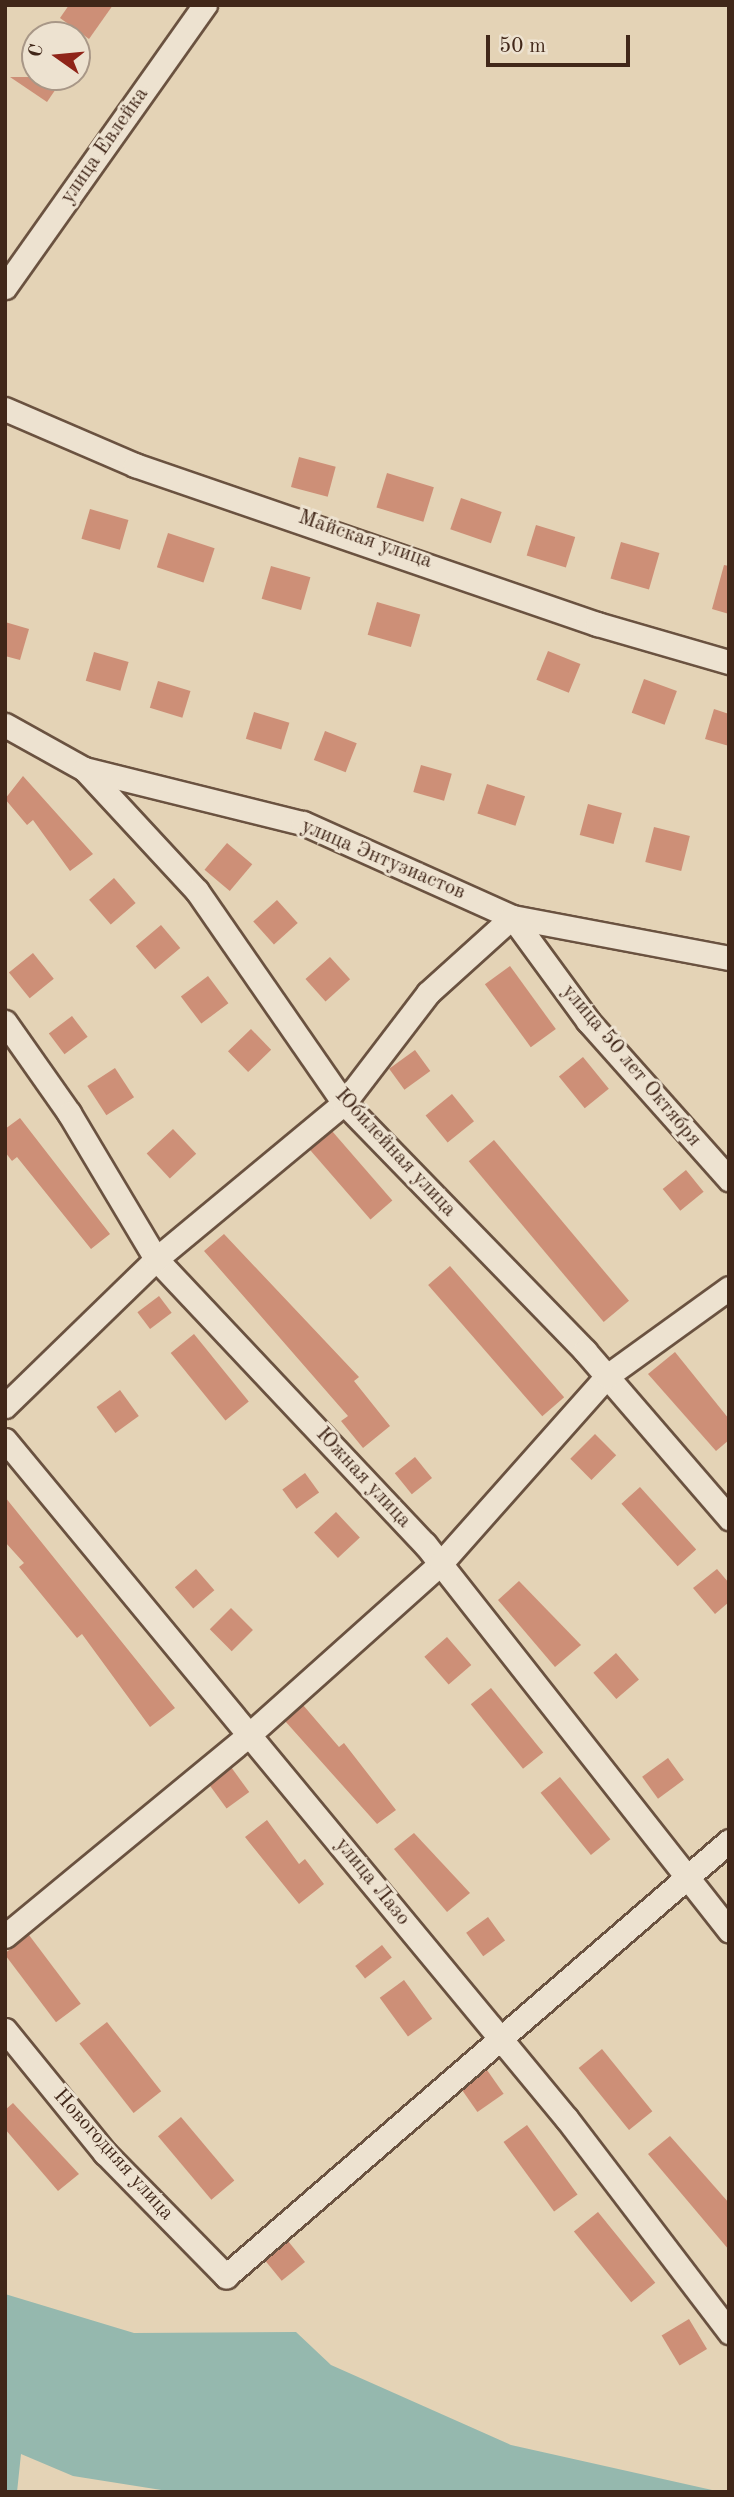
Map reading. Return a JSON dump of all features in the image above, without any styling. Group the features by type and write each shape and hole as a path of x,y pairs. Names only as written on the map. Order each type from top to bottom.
{"street":[{"name":"улица Евлейка","path":"5,287 205,5"},
{"name":"Майская улица","path":"5,409 135,465 597,624 729,662"},
{"name":"улица Энтузиастов","path":"5,725 84,769 303,823 512,916 729,958"},
{"name":"Юбилейная улица","path":"84,769 197,891 344,1103 607,1376 729,1518"},
{"path":"5,1406 156,1259 344,1103 428,993 512,916"},
{"name":"улица 50 лет Октября","path":"512,916 588,1021 729,1179"},
{"name":"Южная улица","path":"5,1022 69,1113 156,1259 441,1563 729,1931"},
{"path":"5,1936 251,1733 441,1563 607,1376 729,1288"},
{"name":"улица Лазо","path":"5,1440 251,1733 502,2043 729,2332"},
{"path":"502,2043 688,1882 729,1841"},
{"name":"Новогодняя улица","path":"5,2030 105,2153 226,2276 502,2043"}],"water":[{"path":"5,2294 134,2333 296,2332 331,2365 511,2445 721,2492 174,2492 73,2476 21,2454 17,2492 5,2492"}],"building":[{"path":"69,5 113,5 91,36 91,21 64,21 60,18"},
{"path":"10,77 21,77 21,84"},
{"path":"31,91 54,91 47,102"},
{"path":"299,457 336,467 328,497 291,487"},
{"path":"387,473 434,487 423,522 376,507"},
{"path":"461,498 502,512 491,543 450,529"},
{"path":"90,509 128,520 120,550 81,539"},
{"path":"536,525 575,537 566,568 527,556"},
{"path":"168,533 215,548 203,582 157,567"},
{"path":"621,542 659,553 649,590 611,579"},
{"path":"724,565 729,566 729,614 712,609"},
{"path":"271,566 310,577 301,610 262,599"},
{"path":"377,602 420,614 411,647 368,635"},
{"path":"5,622 29,629 20,660 5,656"},
{"path":"548,651 580,664 569,693 536,680"},
{"path":"94,652 129,662 120,691 86,681"},
{"path":"644,679 677,691 665,725 632,713"},
{"path":"158,681 191,691 182,718 150,708"},
{"path":"714,709 729,714 729,746 705,739"},
{"path":"254,712 289,723 281,750 246,739"},
{"path":"325,731 357,743 346,772 314,760"},
{"path":"421,765 452,774 444,801 413,792"},
{"path":"23,776 93,854 70,871 33,820 27,825 5,799"},
{"path":"487,784 525,796 515,826 477,813"},
{"path":"588,804 622,813 614,844 580,835"},
{"path":"654,827 690,836 681,871 645,862"},
{"path":"227,843 252,864 230,891 205,870"},
{"path":"114,878 136,903 111,925 89,900"},
{"path":"277,900 298,923 274,944 253,921"},
{"path":"161,925 180,948 155,969 136,946"},
{"path":"33,953 54,979 30,998 9,973"},
{"path":"330,957 350,979 326,1001 305,979"},
{"path":"510,966 556,1029 531,1047 485,984"},
{"path":"208,976 228,1003 201,1024 181,996"},
{"path":"72,1016 88,1037 64,1054 49,1033"},
{"path":"251,1029 271,1050 248,1072 228,1051"},
{"path":"415,1050 430,1071 404,1090 389,1069"},
{"path":"583,1057 609,1089 585,1108 559,1077"},
{"path":"115,1068 134,1097 106,1115 87,1086"},
{"path":"452,1094 474,1121 448,1143 426,1115"},
{"path":"20,1118 110,1234 91,1249 17,1157 12,1161 5,1152 5,1129"},
{"path":"173,1129 196,1154 170,1178 147,1154"},
{"path":"332,1131 392,1200 370,1219 310,1150"},
{"path":"494,1140 629,1301 604,1322 469,1161"},
{"path":"686,1170 704,1192 680,1211 663,1189"},
{"path":"224,1234 359,1377 354,1381 390,1426 363,1448 341,1421 348,1416 204,1251"},
{"path":"450,1266 564,1397 542,1416 428,1285"},
{"path":"159,1296 172,1313 150,1329 137,1312"},
{"path":"194,1334 249,1402 225,1420 171,1353"},
{"path":"675,1352 729,1419 729,1440 716,1451 648,1374"},
{"path":"120,1390 139,1416 115,1433 97,1407"},
{"path":"595,1434 616,1455 591,1480 570,1459"},
{"path":"415,1457 432,1478 412,1494 395,1473"},
{"path":"305,1473 319,1492 296,1509 282,1489"},
{"path":"640,1487 696,1549 678,1566 621,1504"},
{"path":"5,1497 175,1708 150,1727 82,1634 77,1638 19,1567 24,1563 5,1542"},
{"path":"336,1512 360,1538 338,1558 314,1532"},
{"path":"196,1569 214,1590 193,1609 175,1587"},
{"path":"717,1569 729,1583 729,1602 715,1614 693,1588"},
{"path":"519,1581 581,1645 555,1667 498,1600"},
{"path":"231,1608 253,1630 232,1651 210,1629"},
{"path":"447,1637 471,1665 449,1685 424,1657"},
{"path":"616,1653 639,1679 616,1699 593,1673"},
{"path":"491,1688 543,1753 523,1769 471,1704"},
{"path":"303,1705 339,1747 344,1743 396,1810 377,1824 285,1721"},
{"path":"668,1758 684,1780 658,1799 642,1777"},
{"path":"231,1767 249,1792 227,1809 208,1783"},
{"path":"560,1777 610,1839 591,1855 541,1793"},
{"path":"267,1820 299,1864 305,1859 324,1884 299,1904 245,1837"},
{"path":"414,1833 470,1893 447,1912 394,1849"},
{"path":"488,1917 505,1940 483,1956 466,1933"},
{"path":"29,1935 81,2004 56,2022 5,1955"},
{"path":"382,1945 392,1958 365,1979 355,1966"},
{"path":"404,1980 432,2019 408,2036 380,1998"},
{"path":"107,2022 161,2091 134,2113 79,2044"},
{"path":"602,2049 652,2111 629,2130 579,2068"},
{"path":"487,2070 504,2094 477,2112 461,2088"},
{"path":"13,2103 79,2174 58,2191 5,2129 5,2110"},
{"path":"181,2117 234,2181 211,2200 158,2136"},
{"path":"527,2125 578,2195 554,2212 504,2142"},
{"path":"670,2136 729,2203 729,2250 648,2154"},
{"path":"598,2212 655,2283 631,2302 574,2232"},
{"path":"288,2241 305,2262 282,2281 265,2260"},
{"path":"689,2319 707,2349 680,2365 662,2335"}]}
